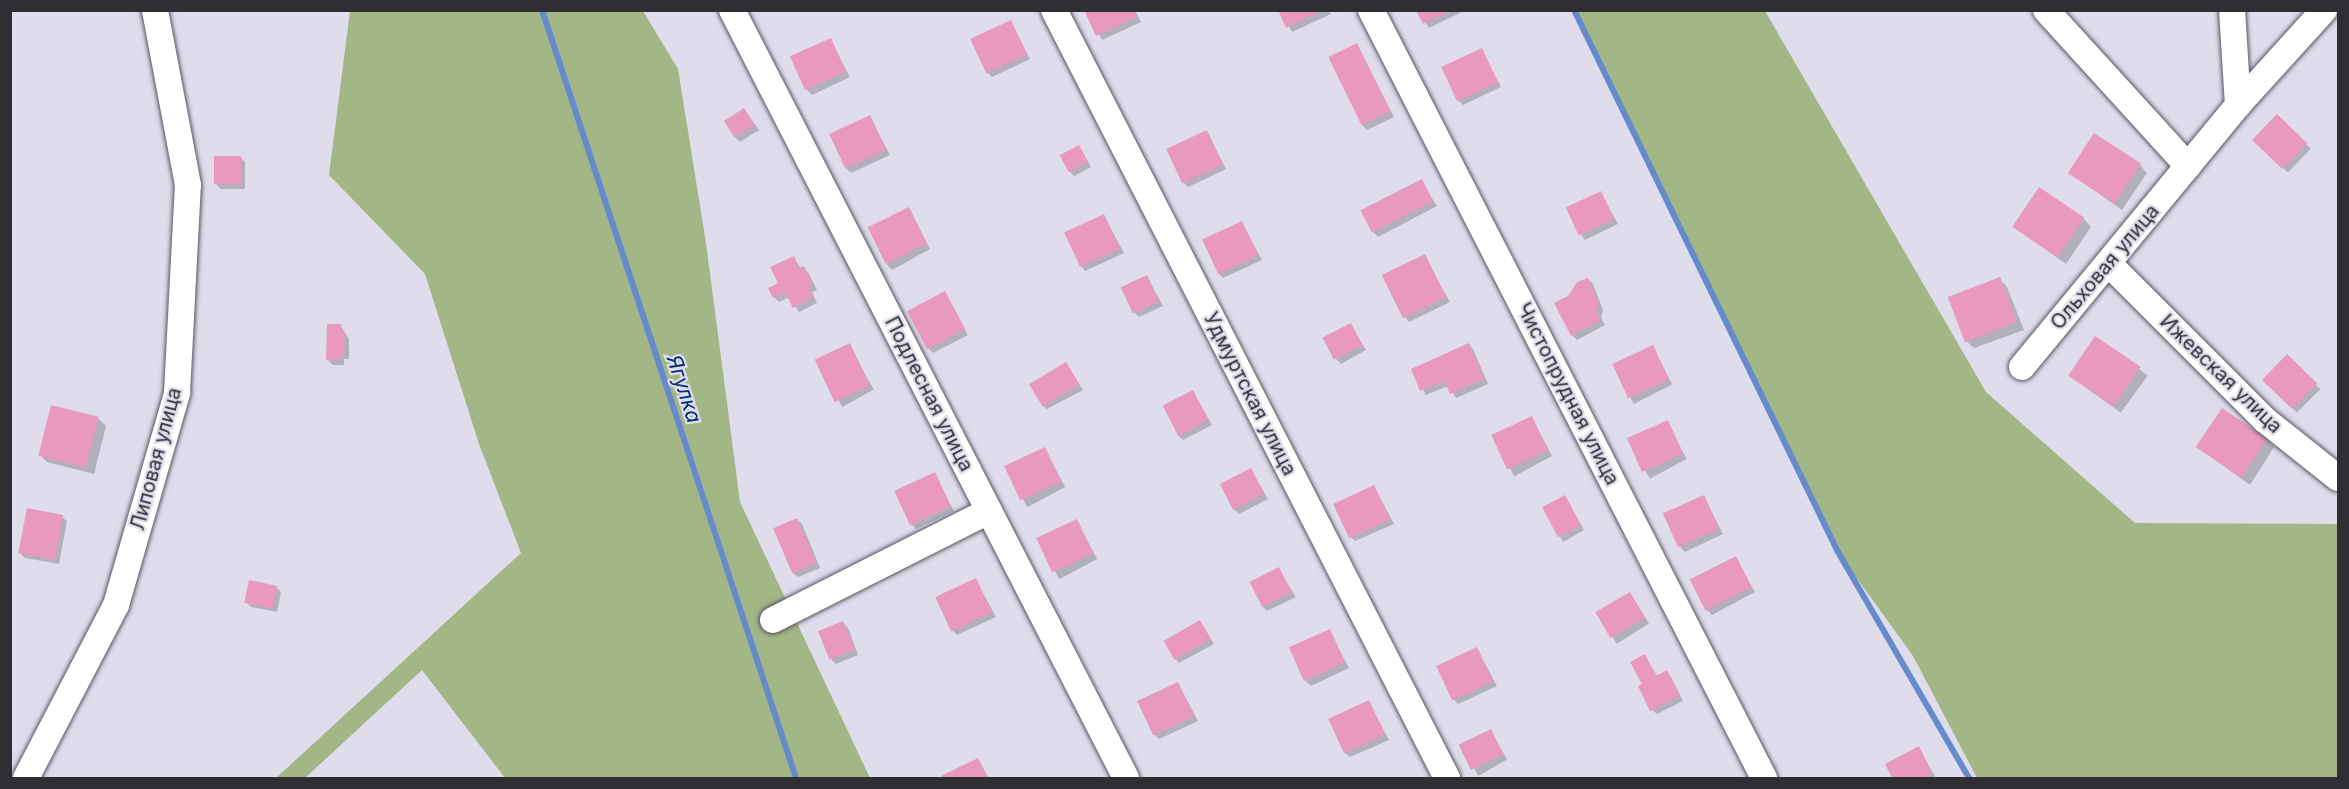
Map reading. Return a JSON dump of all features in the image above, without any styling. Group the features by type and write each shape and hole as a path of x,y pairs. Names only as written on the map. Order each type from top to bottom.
{"street":[{"name":"Липовая улица","path":"26,778 116,605 177,393 188,185 155,10"},
{"name":"Подлесная улица","path":"732,10 1126,778"},
{"name":"Удмуртская улица","path":"1054,10 1447,778"},
{"name":"Чистопрудная улица","path":"1371,10 1764,778"},
{"path":"2046,10 2188,166"},
{"path":"2232,10 2238,105"},
{"name":"Ольховая улица","path":"2022,367 2238,105 2324,10"},
{"name":"Ижевская улица","path":"2109,264 2265,420 2338,478"},
{"path":"773,620 988,511"}],"green space":[{"path":"350,11 643,11 678,69 706,243 740,502 870,778 505,778 422,670 305,778 276,778 521,553 479,444 425,274 329,175"},
{"path":"1574,11 1765,11 1986,392 2135,523 2338,524 2338,778 1977,778 1913,656 1838,552"}],"building":[{"path":"1084,10 1134,10 1137,17 1096,36"},
{"path":"1278,10 1323,10 1286,28"},
{"path":"1416,10 1452,10 1423,24"},
{"path":"1011,20 1027,54 986,73 970,39"},
{"path":"831,38 846,72 805,90 790,56"},
{"path":"1357,43 1390,111 1362,125 1328,57"},
{"path":"1482,48 1498,82 1457,101 1441,67"},
{"path":"744,108 755,125 735,138 724,121"},
{"path":"2277,114 2307,143 2282,169 2252,140"},
{"path":"870,115 886,149 845,168 829,134"},
{"path":"1207,130 1223,164 1182,183 1166,149"},
{"path":"2094,133 2141,163 2115,204 2068,173"},
{"path":"1079,145 1088,162 1068,172 1060,155"},
{"path":"214,156 241,156 241,184 214,184"},
{"path":"1422,179 1433,201 1372,233 1361,210"},
{"path":"2039,187 2085,218 2058,258 2012,227"},
{"path":"1601,191 1614,219 1579,236 1566,207"},
{"path":"909,207 927,244 886,264 868,227"},
{"path":"1104,214 1120,248 1080,267 1064,233"},
{"path":"1242,221 1258,255 1218,274 1202,240"},
{"path":"1425,254 1446,297 1403,318 1382,275"},
{"path":"794,256 799,268 804,266 813,285 808,287 813,297 793,308 785,292 773,298 768,288 778,283 770,267"},
{"path":"1147,275 1159,301 1133,314 1121,287"},
{"path":"2000,277 2017,322 1965,342 1948,297"},
{"path":"1588,278 1599,304 1597,312 1601,320 1571,336 1554,303 1568,296 1577,282"},
{"path":"945,291 965,329 927,349 907,311"},
{"path":"1351,323 1362,345 1334,360 1322,338"},
{"path":"327,324 341,324 341,333 345,333 344,355 340,355 339,361 326,360"},
{"path":"2095,336 2141,367 2114,407 2068,376"},
{"path":"850,343 870,386 835,402 815,359"},
{"path":"1469,343 1484,379 1450,394 1444,381 1420,391 1411,369"},
{"path":"1653,345 1669,379 1628,398 1612,364"},
{"path":"2287,354 2317,383 2292,409 2262,380"},
{"path":"1066,362 1079,384 1043,406 1029,384"},
{"path":"1193,390 1208,420 1178,436 1163,405"},
{"path":"51,405 99,417 86,467 38,455"},
{"path":"2222,408 2268,439 2241,478 2196,447"},
{"path":"1532,416 1548,450 1507,469 1491,435"},
{"path":"1668,420 1683,454 1642,472 1627,438"},
{"path":"1045,447 1061,481 1020,500 1004,466"},
{"path":"1251,468 1264,494 1233,510 1220,484"},
{"path":"935,472 951,506 910,525 894,491"},
{"path":"1374,485 1390,519 1349,538 1333,504"},
{"path":"1565,495 1581,525 1558,537 1542,507"},
{"path":"1704,495 1719,529 1678,547 1663,513"},
{"path":"27,508 63,515 55,560 18,553"},
{"path":"797,518 816,563 792,573 773,528"},
{"path":"1077,519 1093,553 1052,572 1036,538"},
{"path":"1736,556 1752,587 1706,611 1690,580"},
{"path":"1279,567 1292,592 1262,607 1250,582"},
{"path":"976,578 992,612 951,631 935,597"},
{"path":"249,580 277,586 273,609 244,602"},
{"path":"1630,592 1645,618 1610,638 1595,612"},
{"path":"1200,620 1211,639 1175,660 1164,641"},
{"path":"843,621 855,650 830,660 818,631"},
{"path":"1330,629 1345,663 1304,681 1289,647"},
{"path":"1477,647 1493,681 1452,700 1436,666"},
{"path":"1645,654 1656,676 1667,670 1680,696 1650,711 1638,686 1642,684 1630,662"},
{"path":"1178,682 1194,716 1153,735 1137,701"},
{"path":"1369,700 1385,734 1344,753 1328,719"},
{"path":"1491,729 1503,754 1471,770 1459,745"},
{"path":"1919,746 1932,773 1922,778 1892,778 1885,764"},
{"path":"978,758 988,778 943,778 941,776"}],"waterway":[{"name":"Ягулка","path":"542,10 796,778"},
{"path":"1574,10 1838,552 1969,778"}]}
